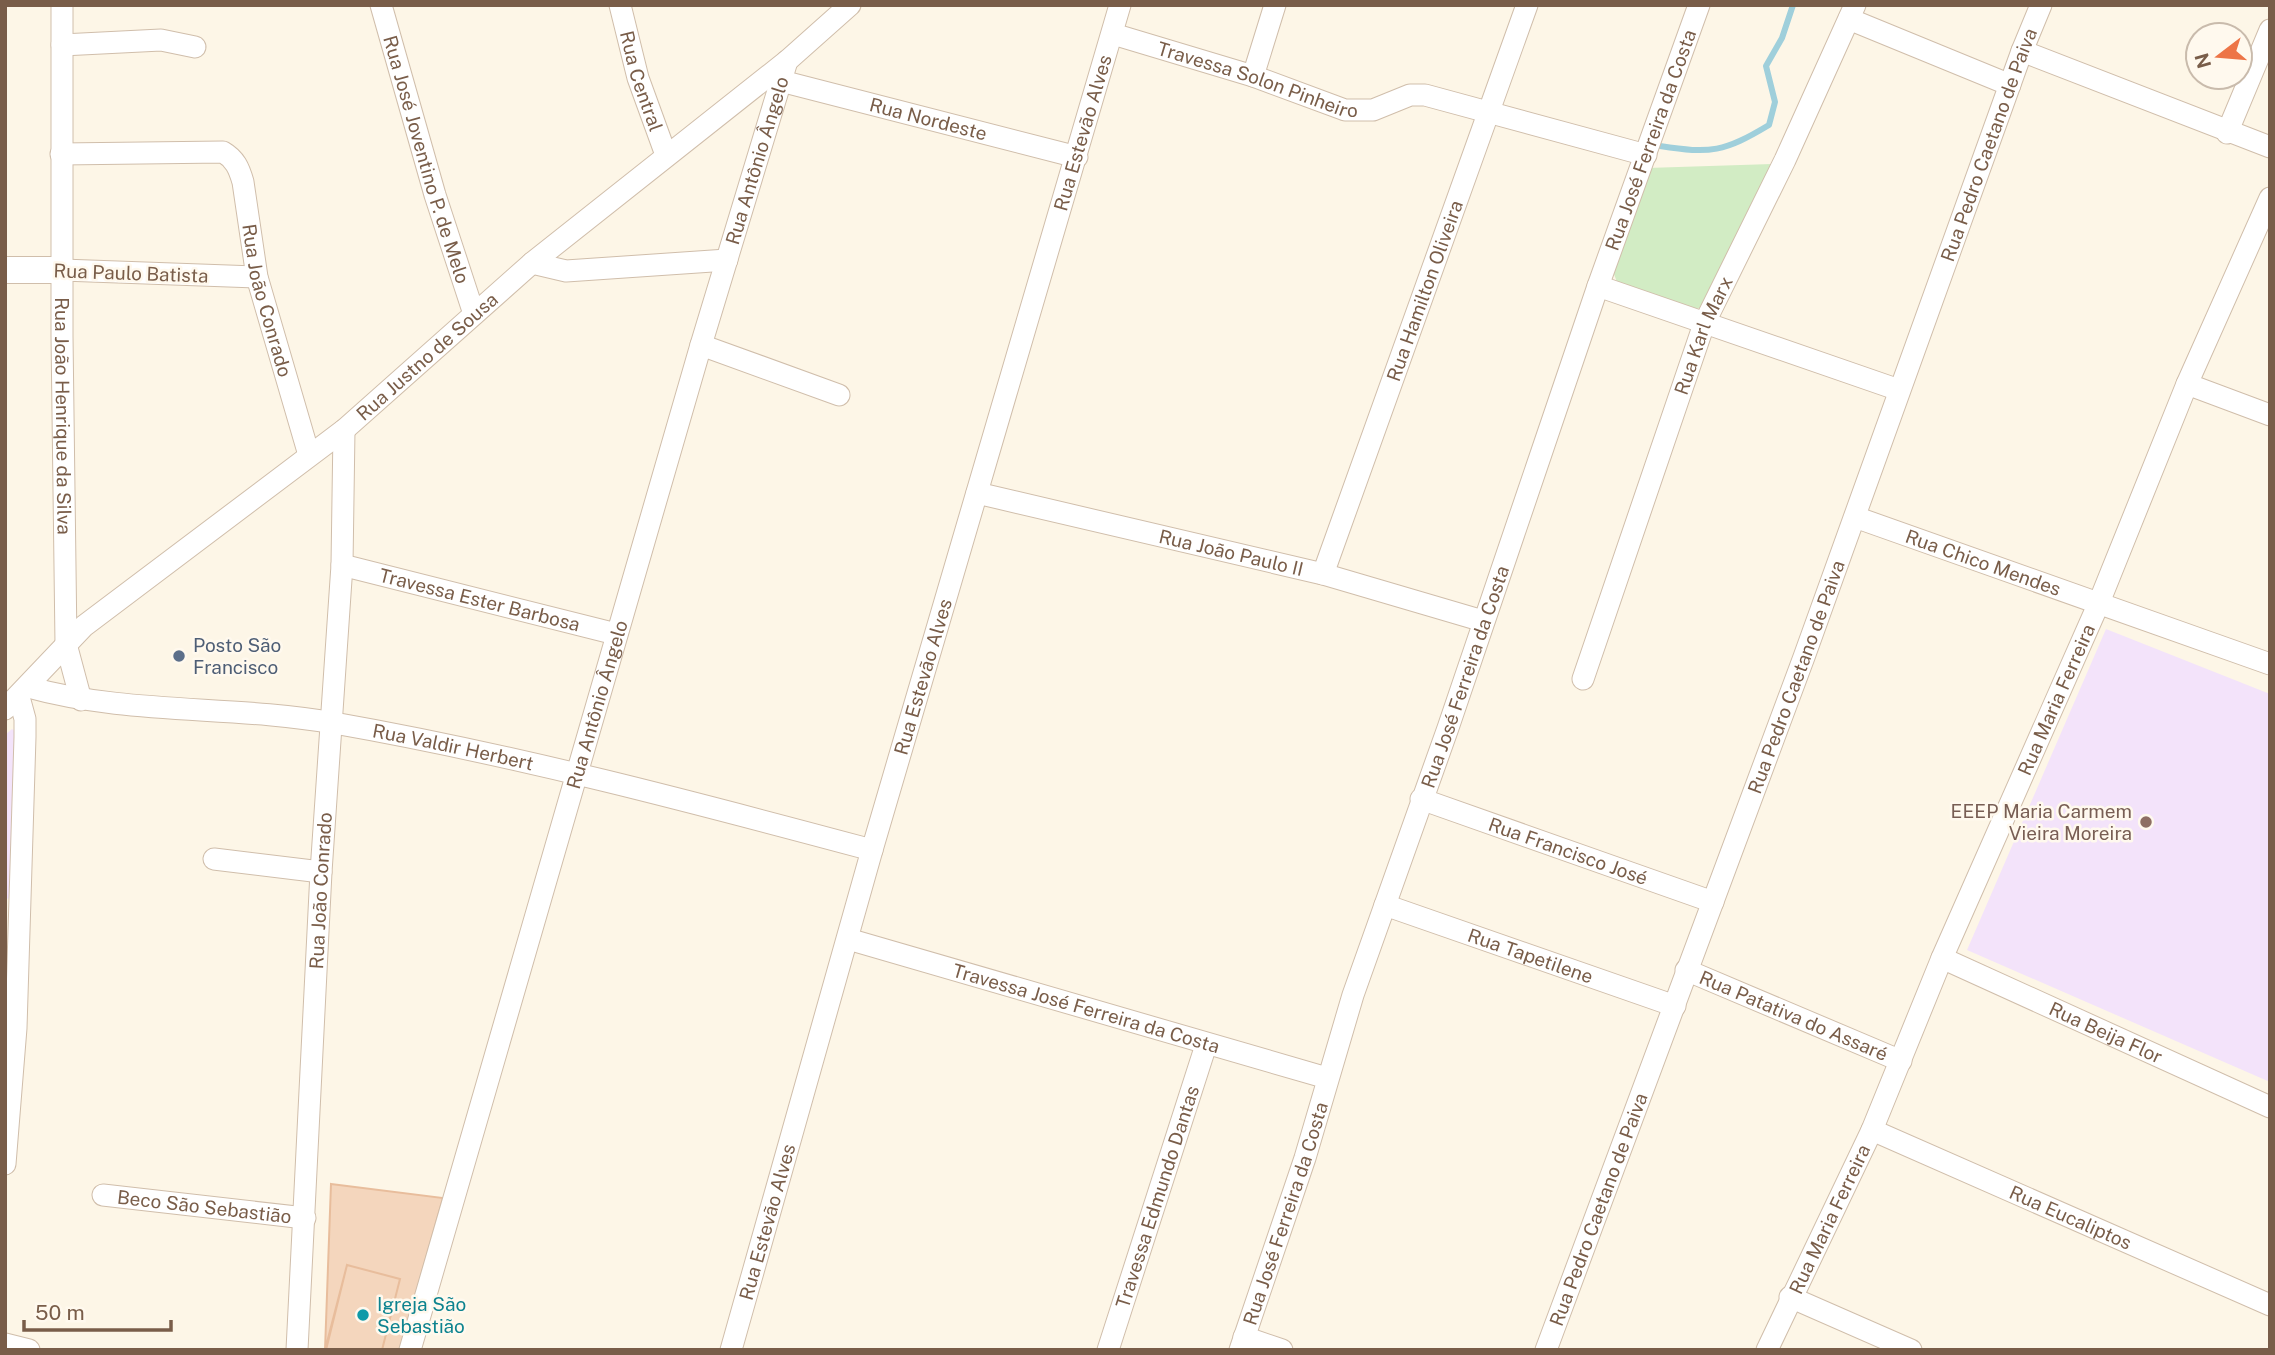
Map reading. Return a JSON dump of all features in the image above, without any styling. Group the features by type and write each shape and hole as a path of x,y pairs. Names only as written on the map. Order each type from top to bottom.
{"street":[{"name":"Rua João Henrique da Silva","path":"62,5 66,643 81,700"},
{"name":"Rua José Joventino P. de Melo","path":"381,5 435,195 474,314"},
{"name":"Rua Central","path":"620,5 638,78 666,155"},
{"name":"Rua Justno de Sousa","path":"18,698 66,643 101,612 344,430 532,263 788,61 850,5"},
{"name":"Rua Estevão Alves","path":"731,1350 782,1175 804,1082 1120,5"},
{"path":"1253,76 1275,5"},
{"name":"Rua Hamilton Oliveira","path":"1323,574 1527,5"},
{"name":"Rua José Ferreira da Costa","path":"1242,1344 1305,1158 1327,1078 1421,799 1598,286 1699,5"},
{"name":"Rua Pedro Caetano de Paiva","path":"1546,1350 1855,517 2022,51 2041,5"},
{"path":"1852,12 2010,85"},
{"name":"Rua Karl Marx","path":"1583,679 1704,324 1785,160 1852,12"},
{"path":"2227,133 2270,30"},
{"name":"Travessa Solon Pinheiro","path":"1113,34 1253,76 1345,110 1373,110 1410,94 1425,95 1646,155"},
{"path":"62,45 161,40 195,47"},
{"path":"2022,51 2269,148"},
{"name":"Rua Antônio Ângelo","path":"410,1350 701,345 788,61"},
{"name":"Rua Nordeste","path":"781,81 1077,157"},
{"name":"Rua João Conrado","path":"61,154 223,152 239,168 257,277 309,455"},
{"name":"Rua Maria Ferreira","path":"1767,1350 1872,1130 1942,958 2098,605 2188,384 2270,198"},
{"path":"532,263 566,271 727,260"},
{"name":"Rua Paulo Batista","path":"5,270 257,277"},
{"path":"1598,286 1899,390"},
{"path":"701,345 839,395"},
{"path":"2188,384 2270,415"},
{"name":"Rua João Conrado","path":"297,1350 321,872 342,565 344,430"},
{"name":"Rua João Paulo II","path":"977,493 1323,574 1483,621"},
{"name":"Rua Chico Mendes","path":"1855,517 2270,664"},
{"name":"Travessa Ester Barbosa","path":"342,565 617,634"},
{"path":"5,1164 16,1028 12,909 25,719 18,698"},
{"name":"Rua Valdir Herbert","path":"18,698 81,700 331,722 578,772 872,850"},
{"name":"Rua Francisco José","path":"1421,799 1713,902"},
{"path":"214,859 321,872"},
{"name":"Rua Tapetilene","path":"1385,905 1675,1006"},
{"name":"Travessa José Ferreira da Costa","path":"848,939 1327,1078"},
{"name":"Rua Beija Flor","path":"1942,958 2270,1107"},
{"name":"Rua Patativa do Assaré","path":"1686,970 1900,1061"},
{"name":"Travessa Edmundo Dantas","path":"1108,1350 1206,1045"},
{"name":"Rua Eucaliptos","path":"1872,1130 2270,1305"},
{"name":"Beco São Sebastião","path":"103,1195 305,1218"},
{"path":"1790,1297 1911,1350"},
{"path":"5,1344 29,1350"},
{"path":"1242,1344 1282,1350"}],"shaded area":[{"name":"EEEP Maria Carmem Vieira Moreira","path":"2106,629 2270,694 2270,1082 1967,950"},
{"path":"12,729 20,735 12,898 5,899 5,735"}],"green space":[{"path":"1772,164 1704,307 1691,310 1618,285 1611,266 1647,168"}],"building":[{"path":"331,1184 443,1198 400,1350 382,1350 400,1279 347,1265 325,1350"},
{"name":"Igreja São Sebastião","path":"347,1265 400,1279 382,1350 326,1350"}],"waterway":[{"path":"1660,146 1692,150 1717,149 1740,141 1769,125 1775,102 1766,66 1782,38 1793,5"}],"place":[{"name":"Posto São Francisco","path":"179,656"},
{"name":"EEEP Maria Carmem Vieira Moreira","path":"2146,822"},
{"name":"Igreja São Sebastião","path":"363,1315"}]}
